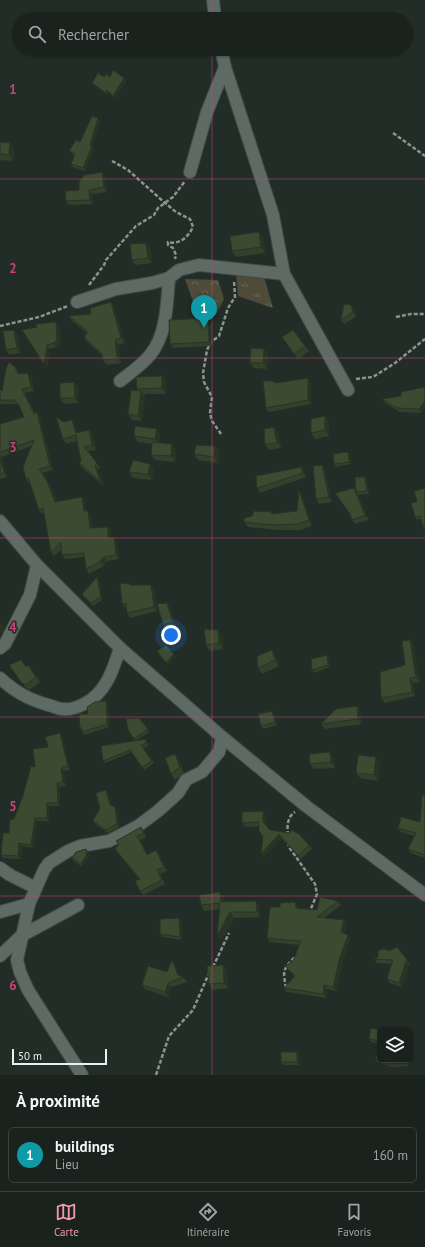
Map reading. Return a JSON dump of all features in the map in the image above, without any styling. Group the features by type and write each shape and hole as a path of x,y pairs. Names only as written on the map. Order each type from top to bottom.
{"street":[{"path":"212,0 214,12"},
{"path":"223,56 273,215 284,274 346,386"},
{"path":"190,172 207,112 225,67"},
{"path":"77,302 116,289 152,283 169,278 179,270 199,265 284,274"},
{"path":"120,381 138,367 151,354 159,340 167,309 169,278"},
{"path":"0,521 37,565 120,648 222,737 306,806 425,895"},
{"path":"0,648 5,644 30,596 37,565"},
{"path":"0,678 12,690 32,700 63,709 78,707 92,699 103,688 112,673 120,648"},
{"path":"82,1075 28,990 20,972 17,960 29,904 49,863 68,851 80,846 109,841 138,826 178,793 186,780 202,772 219,752 222,737"},
{"path":"0,868 10,875 36,888"},
{"path":"0,912 29,904"},
{"path":"0,956 21,936 78,905"}],"path":[{"path":"393,133 425,156"},
{"path":"112,161 132,173 176,212 190,219 193,227 190,233 180,242 174,244 168,242 168,245 173,248 176,255 169,278"},
{"path":"0,326 39,317 77,302 117,246 136,226 154,215 158,208 173,197 190,172"},
{"path":"221,434 212,421 210,414 212,397 204,382 203,373 207,350 211,342 219,336 228,308 234,297 232,268"},
{"path":"396,317 411,314 425,314"},
{"path":"346,386 373,377 425,339"},
{"path":"306,806 292,813 286,824 289,847 315,884 317,894 309,912"},
{"path":"156,1075 169,1036 193,1010 229,933"},
{"path":"287,991 283,972 286,966 299,953"}],"green space":[{"path":"236,271 264,277 273,308 238,296"},
{"path":"185,279 218,280 224,299 216,315 196,310"}],"building":[{"path":"113,70 124,78 113,96 107,90 106,93 92,83 98,73 104,77 106,74 110,77"},
{"path":"92,116 98,118 90,145 92,146 83,168 71,164 75,154 69,151 76,140 80,142"},
{"path":"0,142 10,143 9,155 0,154"},
{"path":"102,172 104,187 89,190 90,200 66,201 65,191 79,190 79,182 84,175"},
{"path":"259,232 261,247 232,251 230,236"},
{"path":"146,243 148,258 132,260 130,244"},
{"path":"111,302 121,338 115,340 117,358 103,360 102,354 84,337 88,332 69,316 91,314 90,308"},
{"path":"344,304 351,305 353,312 341,320"},
{"path":"208,318 209,342 170,344 169,320"},
{"path":"56,322 57,339 54,343 47,345 44,364 22,330 37,327 36,324"},
{"path":"14,330 17,348 6,350 3,331"},
{"path":"293,330 305,346 294,354 282,337"},
{"path":"251,348 264,349 263,363 250,363"},
{"path":"9,362 15,367 18,374 28,373 31,387 22,389 34,414 37,412 50,466 39,469 47,481 55,502 82,497 84,511 88,511 90,528 108,527 108,538 114,537 116,555 104,557 101,561 86,569 84,553 62,555 61,542 51,552 43,508 39,510 28,477 26,479 23,467 34,440 0,452 0,424 24,417 19,405 14,400 0,400 0,389 2,391 6,368"},
{"path":"162,376 162,388 137,389 136,377"},
{"path":"308,378 308,400 266,408 263,381 273,381 276,383"},
{"path":"74,382 75,398 60,398 60,383"},
{"path":"425,387 425,401 419,409 397,408 382,399 401,396 401,392"},
{"path":"131,390 141,391 138,416 128,414"},
{"path":"325,416 325,430 311,433 311,419"},
{"path":"56,417 64,422 72,420 76,433 89,430 92,445 84,447 97,463 95,465 100,481 79,463 81,461 76,435 63,439"},
{"path":"135,426 157,429 155,439 134,436"},
{"path":"274,427 277,443 265,444 264,429"},
{"path":"152,442 172,444 171,456 151,455"},
{"path":"196,445 215,446 214,457 194,454"},
{"path":"348,452 349,462 334,464 333,454"},
{"path":"0,458 4,472 0,474"},
{"path":"133,460 150,464 148,474 129,472"},
{"path":"322,465 329,497 316,499 313,466"},
{"path":"301,467 303,473 257,488 256,476"},
{"path":"355,477 365,477 367,491 356,492"},
{"path":"354,488 365,515 352,520 350,514 335,493"},
{"path":"425,488 425,532 420,516 415,517 411,503 417,502 414,491"},
{"path":"299,490 309,520 297,524 274,525 244,522 244,518 252,516 254,511 272,512 271,514 297,511"},
{"path":"97,577 101,597 91,603 82,594"},
{"path":"120,583 130,585 151,585 154,607 127,613 126,603 122,604"},
{"path":"167,603 173,623 163,624 157,604"},
{"path":"204,629 218,630 219,643 206,645"},
{"path":"410,640 416,677 410,678 412,692 381,698 380,672 405,665 402,641"},
{"path":"166,645 174,654 166,663 157,651"},
{"path":"272,650 275,660 258,668 257,656"},
{"path":"327,655 328,665 312,670 311,659"},
{"path":"21,660 26,667 28,665 36,677 26,685 21,682 9,665"},
{"path":"106,701 107,724 82,732 82,728 80,728 79,714 88,714 87,707 95,702"},
{"path":"357,706 358,719 321,724 336,709"},
{"path":"272,711 275,722 261,726 258,714"},
{"path":"139,718 148,729 134,739 128,730 126,719"},
{"path":"60,733 68,766 61,769 63,782 57,783 58,803 47,803 47,818 35,818 31,845 19,843 18,856 1,855 3,833 9,833 10,819 14,819 23,796 31,766 35,767 33,749 48,747 45,737"},
{"path":"146,739 146,743 141,745 152,761 142,767 130,750 103,761 101,746"},
{"path":"330,752 331,762 310,764 309,754"},
{"path":"175,754 180,767 171,774 165,758"},
{"path":"358,755 376,757 374,775 356,773"},
{"path":"106,790 110,805 115,807 117,824 106,830 93,821 100,808 96,793"},
{"path":"422,795 425,795 425,855 408,849 416,833 398,828 401,817 420,822"},
{"path":"263,811 263,822 270,830 290,833 292,830 300,835 309,845 298,856 279,834 261,854 263,837 259,831 259,822 242,823 242,812"},
{"path":"141,827 144,833 137,836 147,855 156,850 164,867 157,870 162,880 140,891 135,881 140,879 115,849 119,844 116,841"},
{"path":"86,849 87,854 81,864 72,858 76,852"},
{"path":"220,892 221,902 256,901 257,912 230,912 217,936 220,903 201,905 199,895"},
{"path":"320,897 338,901 317,917 344,920 341,932 348,935 340,957 333,987 324,985 323,994 284,988 295,976 285,966 293,961 301,941 267,938 270,907 280,907 280,903 295,902 296,908 317,910"},
{"path":"179,918 180,937 160,934 160,919"},
{"path":"397,947 408,961 406,961 399,983 387,979 393,960 374,959 378,957 378,952 381,949 389,951"},
{"path":"172,960 178,975 183,977 168,983 165,992 142,985 148,966 167,972"},
{"path":"223,965 224,983 209,984 207,966"},
{"path":"371,1028 377,1029 377,1040 369,1039"},
{"path":"281,1052 297,1052 297,1062 281,1062"}],"place":[{"name":"buildings","path":"204,328"}]}
